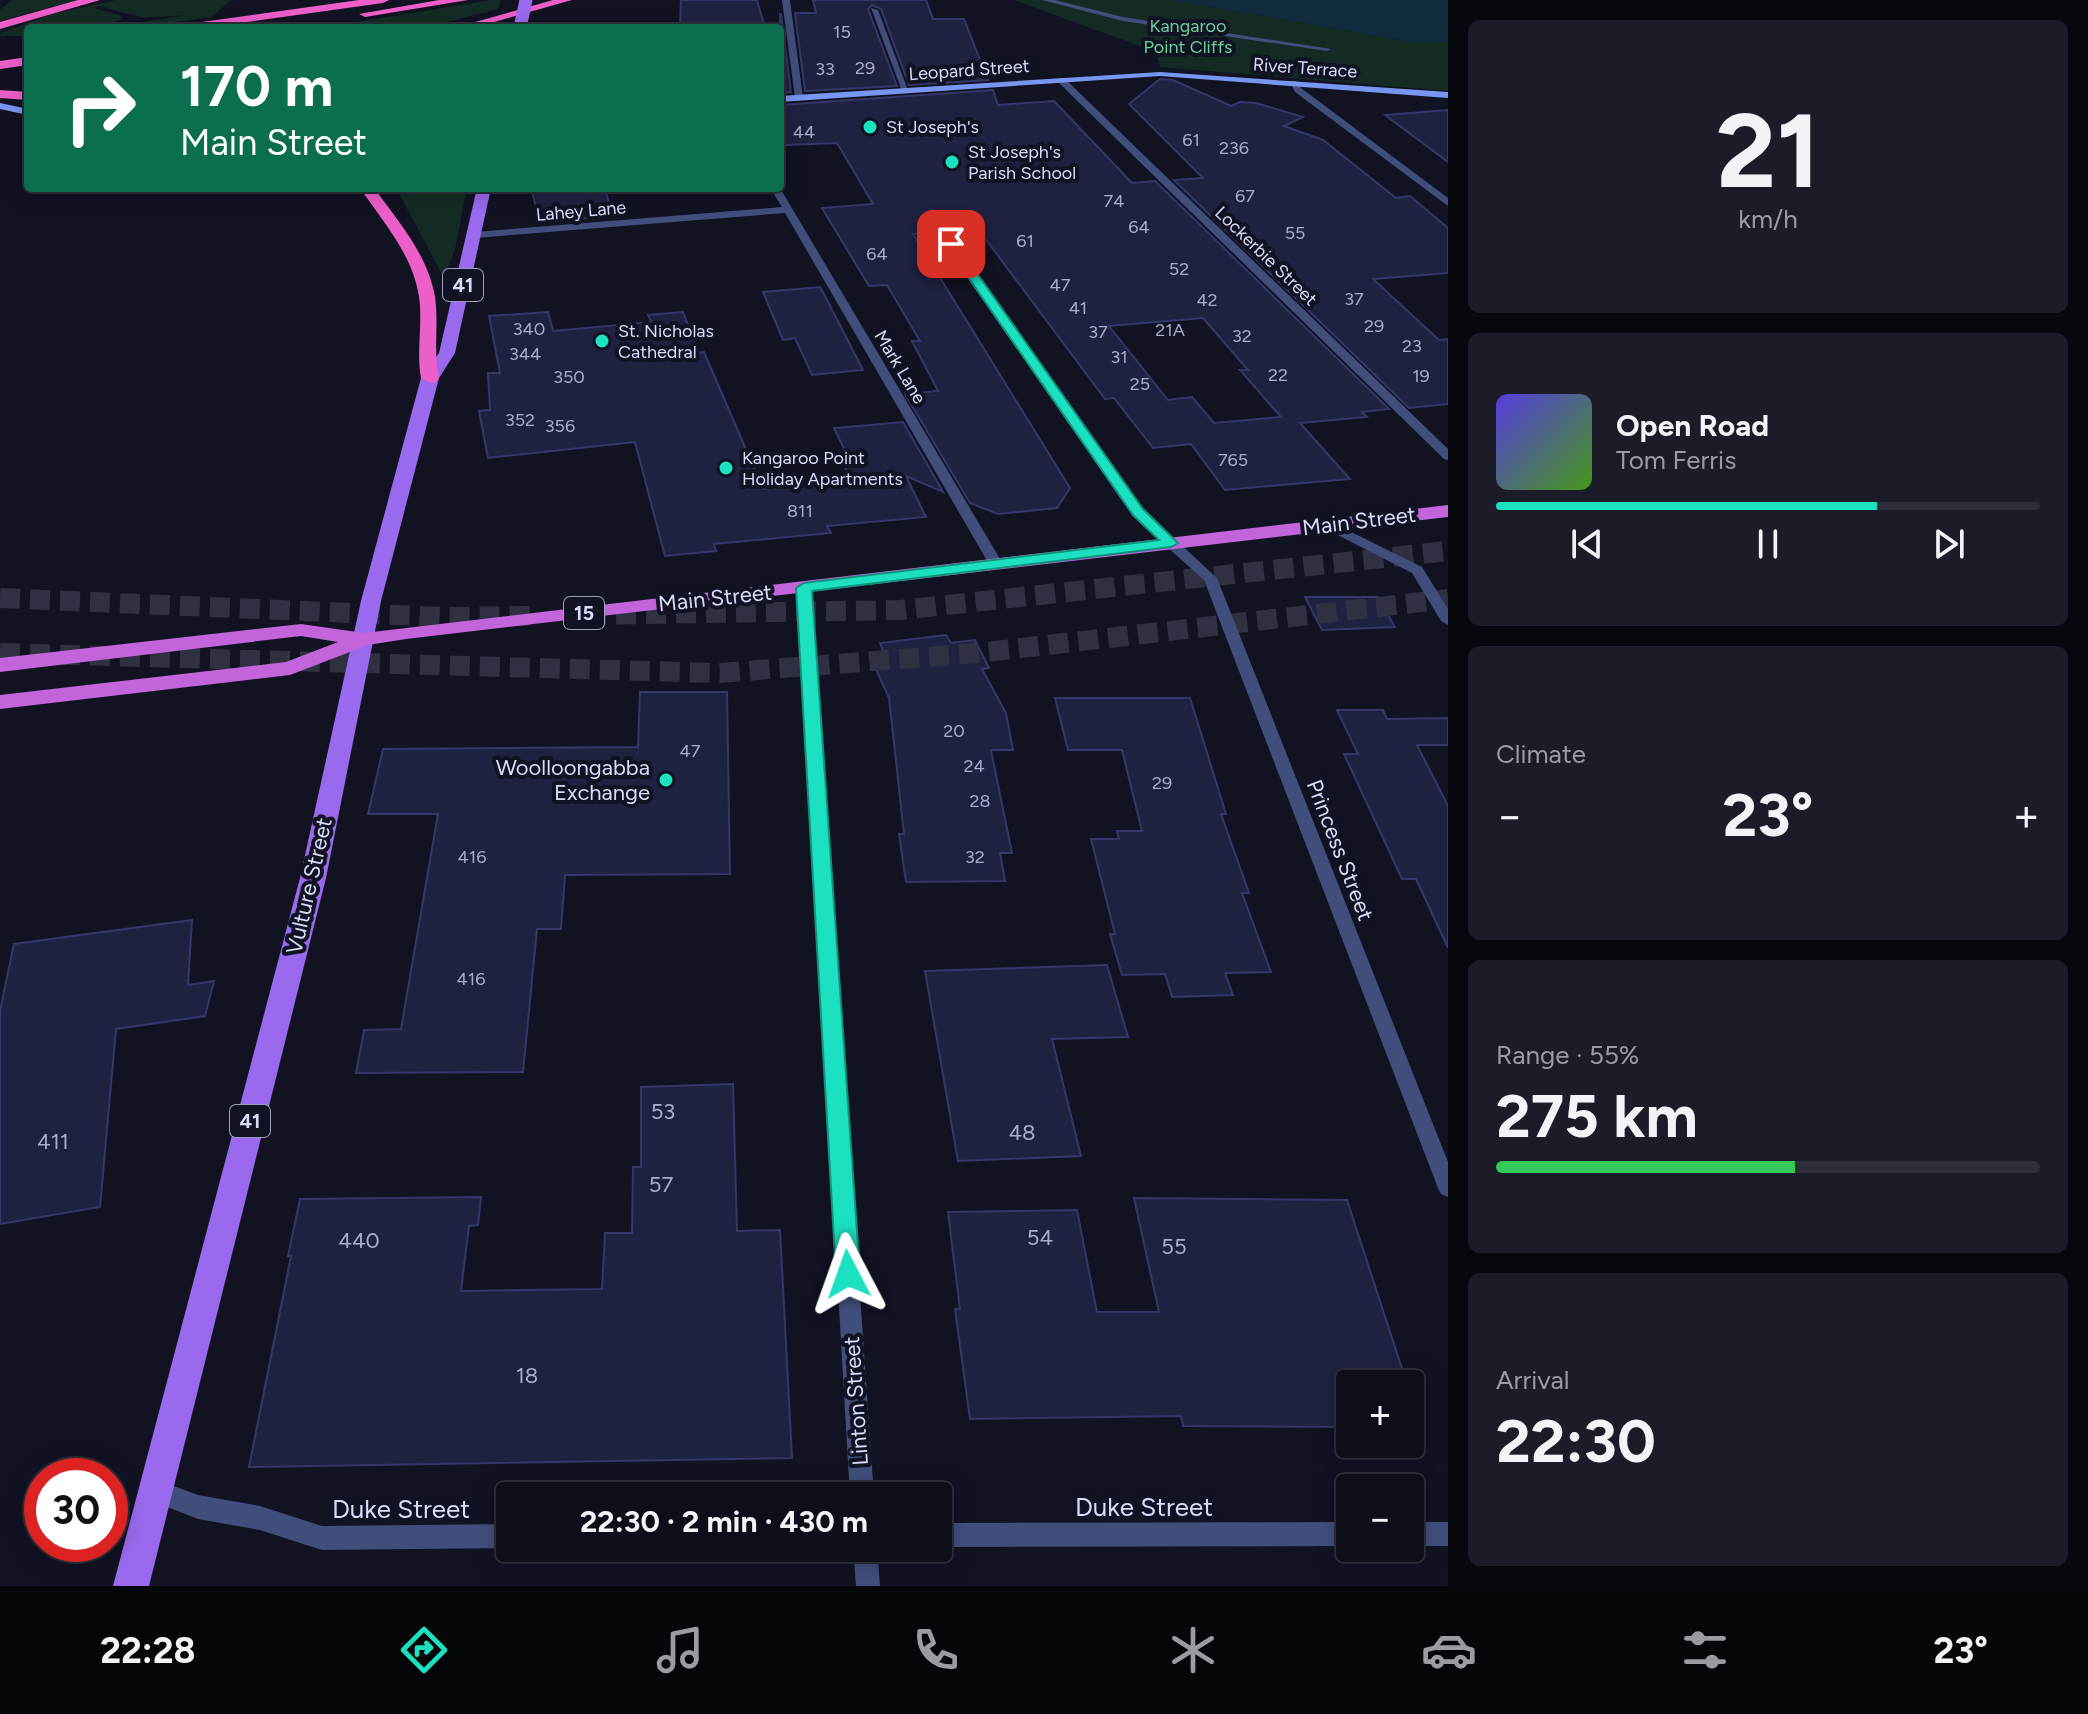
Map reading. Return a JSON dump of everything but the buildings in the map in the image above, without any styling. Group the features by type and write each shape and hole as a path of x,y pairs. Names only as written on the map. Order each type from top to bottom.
{"highway":[{"path":"0,26 47,10 94,0"},
{"path":"209,24 383,0"},
{"path":"291,24 462,0"},
{"path":"474,24 566,0"},
{"path":"0,53 24,50"},
{"path":"0,65 24,62"},
{"path":"0,94 24,96"},
{"path":"370,192 412,254 421,273 428,313 424,355 430,378"},
{"name":"Main Street","path":"0,665 301,630 364,639 1448,511"},
{"name":"Main Street","path":"0,702 290,668 364,639"}],"main road":[{"path":"521,24 526,0"},
{"name":"Leopard Street","path":"784,99 1160,74"},
{"name":"River Terrace","path":"1160,74 1448,95"},
{"path":"0,106 24,111"},
{"path":"0,112 24,112"},
{"name":"Vulture Street","path":"131,1586 313,878 364,639 430,378 447,353 483,192"}],"street":[{"path":"786,0 799,98"},
{"path":"1046,0 1123,19 1327,49"},
{"path":"874,10 906,91"},
{"name":"Lockerbie Street","path":"1061,80 1448,456"},
{"path":"1293,83 1298,90 1448,203"},
{"name":"Mark Lane","path":"777,192 996,564"},
{"name":"Lahey Lane","path":"475,235 786,210"},
{"name":"Princess Street","path":"934,220 1138,512 1210,578 1448,1188"},
{"path":"1329,525 1393,555 1417,570 1448,621"},
{"name":"Linton Street","path":"804,588 861,1482"},
{"name":"Duke Street","path":"155,1491 198,1507 260,1518 322,1538 496,1536"},
{"name":"Duke Street","path":"952,1535 1336,1534"},
{"path":"1424,1534 1448,1534"},
{"path":"866,1562 868,1586"}],"green space":[{"path":"12,0 77,0 0,21 0,10"},
{"path":"116,0 231,0 211,17 161,24 130,24 187,15 144,18 99,6 94,8 123,19 105,24 25,24 52,14"},
{"path":"501,0 498,9 439,24 344,24"},
{"name":"Kangaroo Point Cliffs","path":"1014,0 1172,0 1411,42 1448,42 1448,91 1160,67 1156,52"},
{"path":"24,24 24,36 0,36 0,33"},
{"path":"398,192 466,192 455,249 444,278"}],"water":[{"path":"1172,0 1448,0 1448,42 1411,42"}],"tunnel":[{"path":"586,615 900,610 1448,551"},
{"path":"0,598 445,617 537,616"},
{"path":"0,653 720,673 977,653 1448,599"}],"place":[{"name":"St Joseph's","path":"870,127"},
{"name":"St Joseph's Parish School","path":"952,162"},
{"name":"St. Nicholas Cathedral","path":"602,341"},
{"name":"Kangaroo Point Holiday Apartments","path":"726,468"},
{"name":"Woolloongabba Exchange","path":"666,780"}],"route":[{"path":"848,1274 804,588 1171,543 1138,512 951,244"}]}
